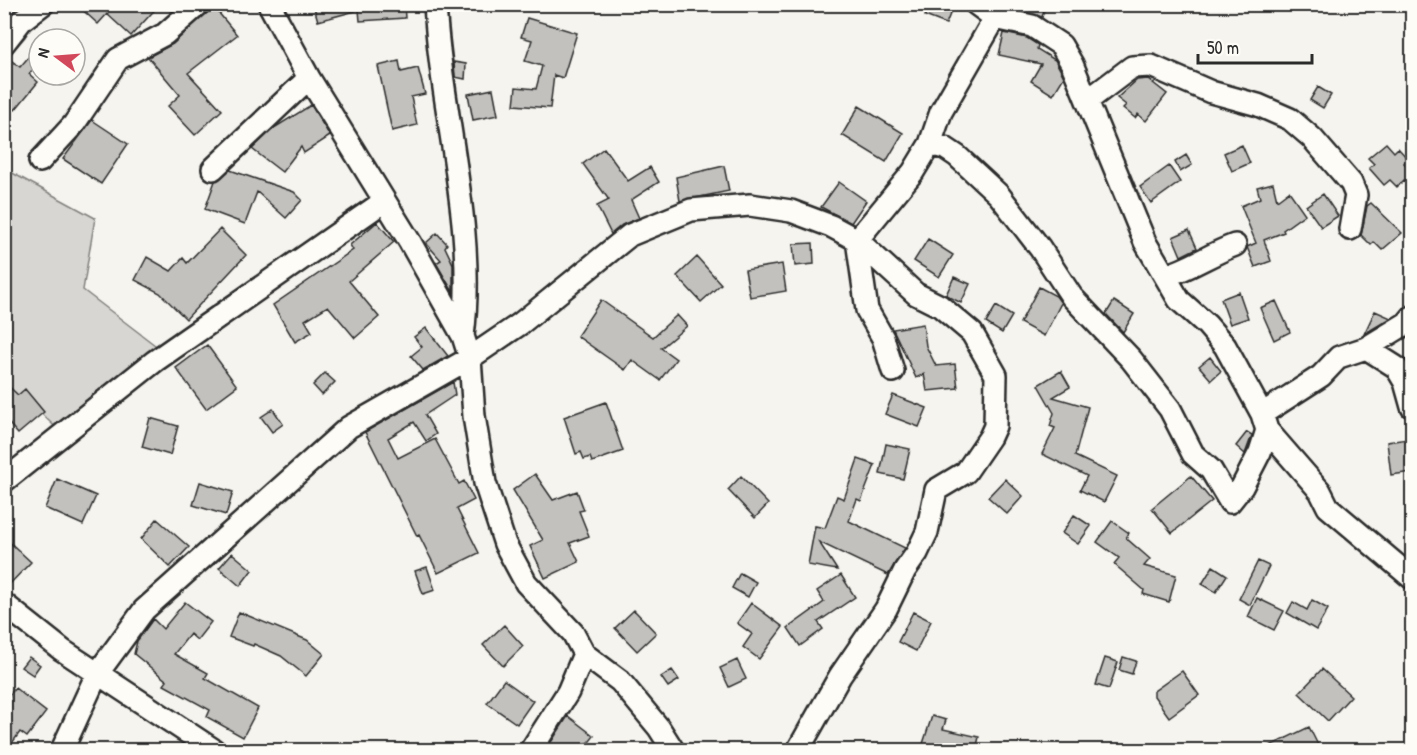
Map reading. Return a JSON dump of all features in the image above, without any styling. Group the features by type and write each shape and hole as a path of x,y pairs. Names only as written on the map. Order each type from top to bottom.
{"street":[{"path":"4,43 22,20 44,4"},
{"path":"40,161 74,124 118,59 165,34 199,4"},
{"path":"269,4 309,78 333,113 432,279 463,336 470,358 474,416 485,483 505,544 526,584 573,633 585,654 620,681 659,728 673,750"},
{"path":"435,4 462,224 468,299 463,336"},
{"path":"976,4 996,18 1032,26 1060,45 1087,101 1145,242 1179,300 1225,346 1264,422 1320,491 1328,507 1413,578"},
{"path":"893,370 883,339 867,310 858,240 913,172 930,144 941,112 996,18"},
{"path":"1087,101 1132,67 1151,66 1211,92 1258,105 1290,119 1312,138 1351,183 1356,195 1350,230"},
{"path":"213,169 309,78"},
{"path":"930,144 945,148 957,156 999,195 1040,248 1072,297 1131,358 1170,409 1193,454 1210,470 1230,502 1251,472 1264,422 1321,376 1339,357 1366,348 1413,317"},
{"path":"4,481 155,361 384,202"},
{"path":"63,750 97,674 144,610 349,427 470,358 520,324 630,235 691,210 750,205 791,211 858,240 916,294 940,306 972,333 996,375 994,426 990,437 966,472 936,490 927,532 917,553 905,570 886,609 840,676 798,750"},
{"path":"1165,276 1188,269 1218,251 1234,245"},
{"path":"1366,348 1396,367 1409,381 1413,407"},
{"path":"4,604 97,674 214,750"},
{"path":"531,750 568,692 585,654"}],"shaded area":[{"path":"5,5 42,5 30,27 27,27 25,37 5,60"},
{"path":"5,169 95,218 83,290 168,355 70,441 28,401 5,410"}],"building":[{"path":"76,4 160,4 131,36 107,14 98,24"},
{"path":"313,4 404,4 405,18 360,21 359,10 318,21"},
{"path":"929,4 954,4 946,24 925,16"},
{"path":"998,4 1046,4 1042,17"},
{"path":"213,6 237,35 188,73 222,110 195,135 168,106 180,95 148,57 173,44"},
{"path":"527,18 577,33 563,78 554,75 550,108 514,105 516,87 536,89 542,66 525,61 532,40 521,37"},
{"path":"1004,33 1027,38 1038,45 1037,49 1055,60 1064,77 1053,95 1031,81 1041,64 999,55"},
{"path":"4,55 20,67 27,59 27,87 34,87 15,110 4,102"},
{"path":"399,61 401,72 418,68 425,94 411,97 417,125 392,131 378,66"},
{"path":"454,62 466,64 465,79 455,77"},
{"path":"1148,79 1167,94 1146,121 1138,114 1135,118 1123,108 1126,105 1117,98 1137,80"},
{"path":"1318,87 1331,95 1323,108 1310,100"},
{"path":"493,89 498,115 473,120 468,94"},
{"path":"311,105 330,136 304,153 301,147 282,172 252,149 274,128"},
{"path":"859,106 903,133 886,162 842,135"},
{"path":"92,120 128,144 101,184 63,159"},
{"path":"1386,143 1394,152 1398,148 1408,159 1404,163 1413,172 1413,190 1404,180 1397,187 1390,180 1384,185 1369,168 1374,164 1368,158"},
{"path":"1242,145 1250,163 1232,171 1224,153"},
{"path":"604,148 628,181 650,167 659,182 631,200 639,218 622,225 611,234 597,206 609,200 583,164"},
{"path":"1186,155 1192,165 1180,172 1175,162"},
{"path":"724,166 729,191 680,201 676,177"},
{"path":"1169,166 1180,182 1151,203 1140,187"},
{"path":"230,170 294,192 302,200 286,218 257,192 245,224 205,209 215,181"},
{"path":"839,182 866,201 851,223 821,207"},
{"path":"1273,183 1277,200 1289,191 1305,214 1283,230 1284,232 1264,240 1271,261 1255,267 1247,247 1256,243 1241,206 1260,198 1257,187"},
{"path":"1323,194 1338,216 1321,227 1306,206"},
{"path":"1371,203 1402,233 1382,250 1374,242 1371,245 1361,235 1367,206"},
{"path":"377,222 394,242 349,281 379,317 355,338 328,306 305,320 312,332 295,342 273,305 353,250 350,245"},
{"path":"220,229 246,255 186,319 160,293 135,280 147,257 171,271 183,258 187,263"},
{"path":"1189,230 1197,248 1181,256 1173,237"},
{"path":"437,233 447,244 445,247 453,264 453,292 436,263 441,260 426,243"},
{"path":"928,239 953,255 939,277 914,261"},
{"path":"813,243 814,264 795,266 793,244"},
{"path":"697,257 721,284 701,302 677,276"},
{"path":"782,264 786,291 750,297 745,270"},
{"path":"954,277 970,284 961,303 946,295"},
{"path":"1039,287 1056,296 1061,303 1044,336 1020,323"},
{"path":"1239,292 1248,318 1230,324 1221,299"},
{"path":"601,300 653,337 677,315 687,326 661,348 676,359 660,380 632,360 625,370 577,336"},
{"path":"1114,301 1134,314 1123,332 1106,314"},
{"path":"1276,301 1290,332 1274,340 1260,308"},
{"path":"996,306 1012,316 1002,333 986,323"},
{"path":"1375,311 1391,318 1364,334"},
{"path":"923,324 926,346 936,366 955,364 958,388 927,391 924,374 916,378 893,329"},
{"path":"426,328 448,356 423,370 411,356 422,347 414,337"},
{"path":"207,345 237,386 206,409 176,368"},
{"path":"1210,357 1221,371 1211,380 1199,366"},
{"path":"1061,371 1070,387 1053,397 1088,407 1075,456 1117,476 1104,502 1080,490 1087,476 1042,454 1055,428 1050,426 1054,413 1038,385"},
{"path":"325,373 335,382 322,395 313,385"},
{"path":"4,382 18,395 25,389 44,412 18,434 4,418"},
{"path":"453,382 455,395 425,415 436,434 426,441 414,422 388,438 398,458 435,439 459,484 464,481 474,500 457,509 479,553 438,573 365,432"},
{"path":"893,395 927,408 919,427 885,414"},
{"path":"606,402 623,451 592,462 590,457 584,459 581,452 576,454 564,417"},
{"path":"273,409 283,424 272,432 261,417"},
{"path":"150,418 178,426 170,455 142,447"},
{"path":"1247,432 1252,435 1245,454 1236,446"},
{"path":"1408,439 1412,472 1391,475 1387,442"},
{"path":"886,444 910,449 903,479 880,474"},
{"path":"858,459 875,465 861,501 857,499 849,521 905,548 888,575 819,542 837,570 808,565 815,526 825,528 837,496 844,499"},
{"path":"535,474 553,500 577,491 584,510 579,511 589,536 570,543 579,562 545,578 530,546 543,540 513,490"},
{"path":"741,476 768,504 755,518 728,490"},
{"path":"1191,476 1212,501 1172,533 1152,508"},
{"path":"57,479 96,496 83,525 45,508"},
{"path":"1005,479 1023,496 1007,514 988,497"},
{"path":"200,482 233,492 226,515 193,505"},
{"path":"1074,515 1091,526 1078,544 1062,533"},
{"path":"157,519 189,547 170,567 141,539"},
{"path":"1112,521 1129,533 1126,538 1150,559 1144,566 1176,575 1169,602 1143,594 1144,590 1114,564 1119,558 1097,542"},
{"path":"4,537 31,562 4,590"},
{"path":"232,553 252,570 240,586 219,568"},
{"path":"1258,561 1269,566 1250,605 1239,599"},
{"path":"1213,566 1227,575 1216,592 1202,584"},
{"path":"427,567 435,590 423,594 415,571"},
{"path":"740,573 756,582 748,597 732,588"},
{"path":"841,575 855,597 818,622 823,629 800,646 788,628 824,602 817,591"},
{"path":"1257,598 1284,611 1274,630 1248,617"},
{"path":"1312,600 1328,609 1316,630 1287,613 1293,602 1307,610"},
{"path":"185,602 211,622 197,640 190,634 174,654 208,673 205,678 258,708 243,737 207,717 210,710 164,685 167,681 134,654 137,641 153,619 163,629"},
{"path":"751,603 783,627 759,659 743,647 752,634 737,623"},
{"path":"634,610 656,633 637,651 615,628"},
{"path":"239,612 307,640 324,654 306,676 281,656 254,644 253,646 229,637"},
{"path":"913,612 931,621 916,651 898,642"},
{"path":"504,625 523,646 503,666 483,645"},
{"path":"29,657 40,665 33,675 21,667"},
{"path":"1123,657 1136,661 1132,674 1119,670"},
{"path":"1105,658 1118,662 1109,689 1096,685"},
{"path":"737,660 746,679 729,687 720,668"},
{"path":"1322,669 1351,696 1328,721 1299,693"},
{"path":"672,670 679,680 668,687 661,677"},
{"path":"1182,671 1199,695 1169,717 1154,696 1154,691"},
{"path":"504,680 533,701 517,724 487,703"},
{"path":"15,688 46,712 27,737 20,732 7,750 4,750 4,702"},
{"path":"568,716 594,736 583,750 546,750"},
{"path":"932,716 946,720 943,729 979,737 976,750 921,750"},
{"path":"1309,727 1318,745 1306,750 1262,750"}]}
